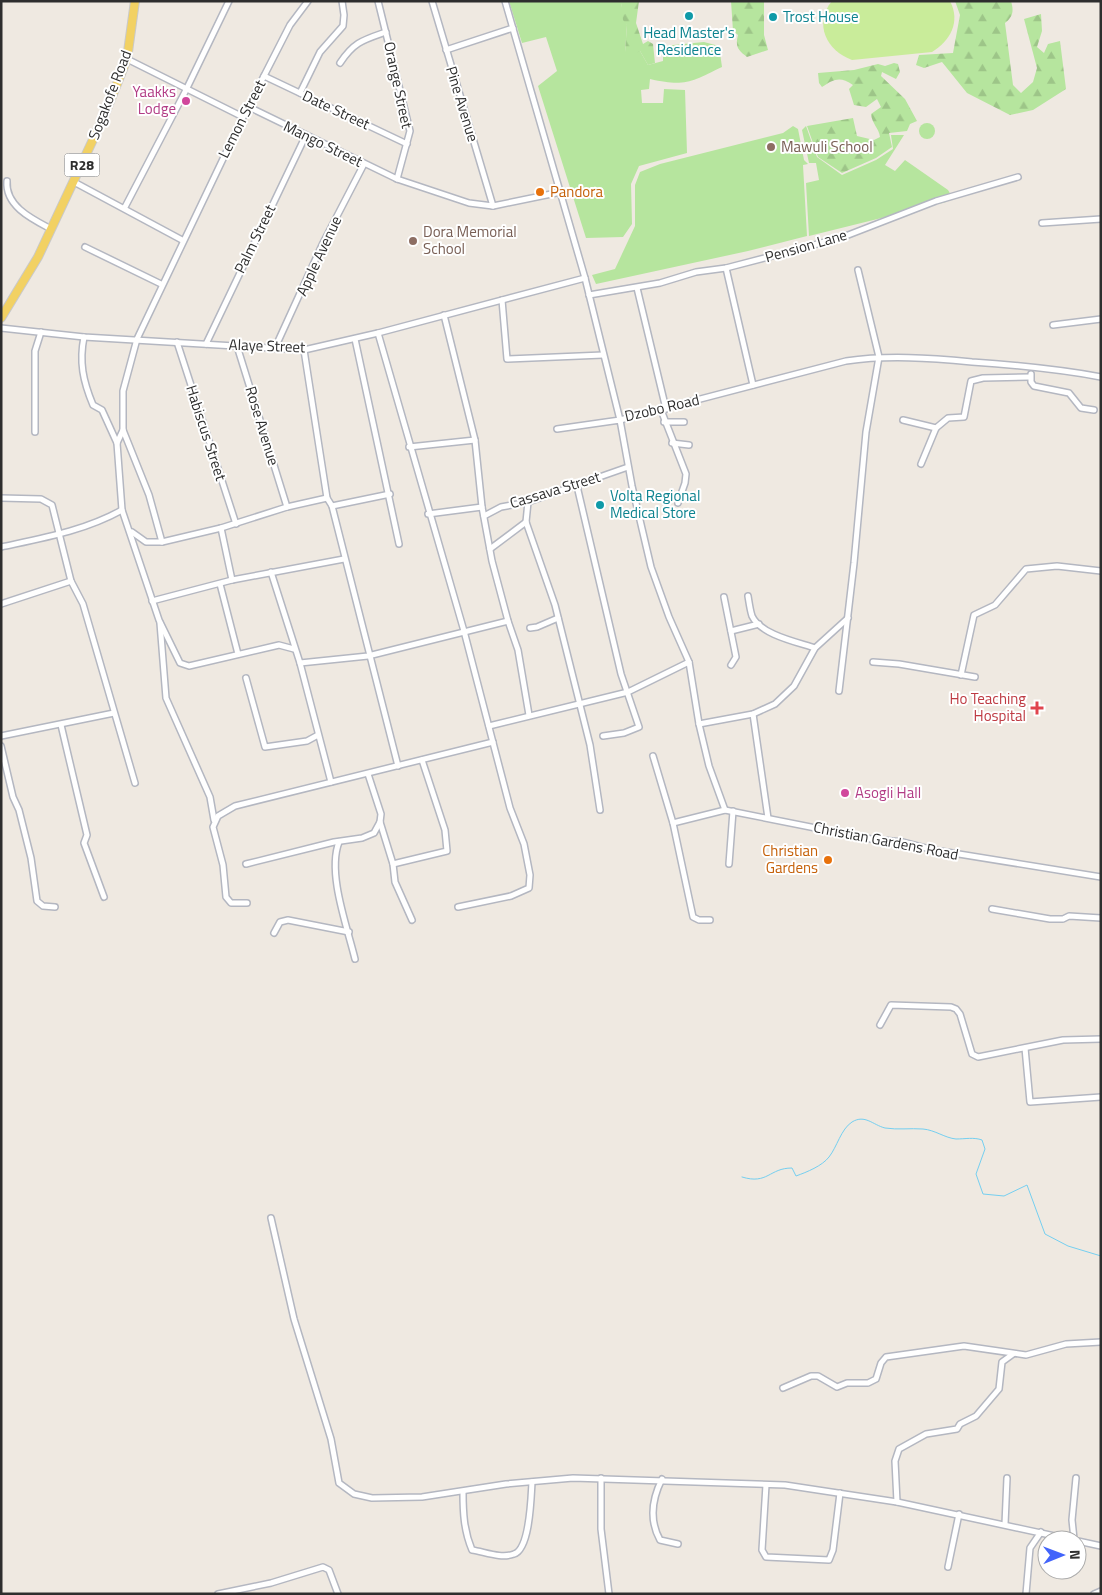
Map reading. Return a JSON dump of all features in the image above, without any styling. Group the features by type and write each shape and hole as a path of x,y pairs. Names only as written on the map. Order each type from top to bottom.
{"main road":[{"name":"Sogakofe Road","path":"1,318 20,290 74,182 105,114 127,59 135,1"}],"street":[{"path":"125,208 186,90 229,1"},
{"name":"Lemon Street","path":"123,430 123,391 136,339 182,240 243,117 290,25 308,1"},
{"path":"300,93 320,52 343,26 342,1"},
{"name":"Orange Street","path":"378,1 408,118 407,144 397,180"},
{"name":"Pine Avenue","path":"432,1 493,206"},
{"name":"Dzobo Road","path":"505,1 585,278 620,420 846,361 879,356 1032,367 1101,377"},
{"path":"446,50 513,28"},
{"path":"340,63 348,51 358,42 386,32"},
{"path":"127,59 243,117"},
{"name":"Date Street","path":"264,76 407,144"},
{"name":"Mango Street","path":"249,107 397,180"},
{"name":"Palm Street","path":"206,344 306,136"},
{"name":"Apple Avenue","path":"275,348 323,243 364,164"},
{"name":"Pension Lane","path":"589,295 636,288 696,272 726,268 843,237 936,201 1018,177"},
{"path":"397,180 469,203 493,206 561,192"},
{"path":"7,181 7,195 22,212 51,229"},
{"path":"74,182 182,240"},
{"path":"1042,223 1101,219"},
{"path":"85,247 161,284"},
{"path":"726,268 752,385"},
{"path":"839,691 866,432 879,356 858,270"},
{"name":"Alaye Street","path":"2,330 84,337 304,350 355,339 585,278"},
{"path":"636,288 664,422 686,474 678,503"},
{"path":"502,300 508,359 603,355"},
{"path":"444,315 475,440 482,507 490,549 508,621 518,650 529,715"},
{"path":"1053,325 1101,319"},
{"path":"35,432 35,351 41,332"},
{"path":"378,333 428,514 464,631 510,808 524,844 530,875 529,888 511,896 458,907"},
{"path":"84,337 80,356 81,370 93,405 102,410 117,443 122,510 131,532 159,620 180,663 184,666 279,645 294,649"},
{"path":"355,339 390,494 399,544"},
{"name":"Habiscus Street","path":"177,342 236,524"},
{"name":"Rose Avenue","path":"237,346 287,507"},
{"path":"304,350 327,498 332,506 368,656 398,766"},
{"path":"1032,367 1030,377 1034,386 1069,392 1081,408 1094,410"},
{"path":"922,464 936,428 948,418 964,417 971,381 983,378 1030,377"},
{"path":"557,429 620,420 628,467 651,567 669,617 689,662 699,724 709,766 725,810"},
{"path":"903,420 936,428"},
{"path":"664,422 684,422"},
{"path":"117,443 123,430"},
{"path":"123,430 149,495 162,542"},
{"path":"409,447 475,440"},
{"path":"672,443 689,445"},
{"name":"Cassava Street","path":"484,516 501,506 528,502 628,467"},
{"path":"577,486 628,692 639,727 603,736"},
{"path":"332,506 390,494"},
{"path":"1,498 41,499 49,501 52,505 71,582 83,604 135,783"},
{"path":"131,532 146,542 162,542 236,524 287,507 327,498"},
{"path":"528,502 526,522 544,569 558,618 590,745 600,810"},
{"path":"428,514 482,507"},
{"path":"1,547 58,535 105,519 122,510"},
{"path":"490,549 526,522"},
{"path":"221,528 232,580"},
{"path":"152,601 232,580 344,559"},
{"path":"961,674 974,615 995,605 1026,569 1057,566 1101,571"},
{"path":"271,572 300,663 332,782"},
{"path":"1,604 71,582"},
{"path":"220,584 238,654"},
{"path":"748,596 752,616 759,624 782,638 815,648"},
{"path":"724,597 736,656 731,665"},
{"path":"530,628 537,628 558,618"},
{"path":"699,724 767,710 782,699 794,686 815,648 848,618"},
{"path":"159,620 166,698 210,797 214,820 213,827 223,865 226,896 231,903 247,902"},
{"path":"300,663 368,656 508,621"},
{"path":"731,631 759,624"},
{"path":"489,726 628,692 689,662"},
{"path":"873,662 899,664 975,677"},
{"path":"246,678 265,747 288,742 300,742 318,735"},
{"path":"1,736 114,713"},
{"path":"753,714 768,818"},
{"path":"61,725 87,835 84,843 104,897"},
{"path":"214,820 235,806 493,742"},
{"path":"1,746 13,798 19,810 31,858 37,901 43,906 55,907"},
{"path":"653,756 673,823 694,918 710,920"},
{"path":"393,864 448,851 445,830 422,760"},
{"path":"368,774 393,864 395,882 412,920"},
{"name":"Christian Gardens Road","path":"673,823 725,810 871,839 903,842 934,850 1101,877"},
{"path":"729,864 733,812"},
{"path":"246,864 374,833 380,822"},
{"path":"339,842 336,851 336,880 355,959"},
{"path":"992,909 1050,919 1063,919 1069,916 1101,918"},
{"path":"274,933 280,922 288,920 349,932"},
{"path":"880,1025 891,1006 951,1007 960,1014 974,1057 1063,1040 1101,1040"},
{"path":"1025,1048 1030,1102 1101,1097"},
{"path":"271,1218 294,1319 331,1439 339,1483 354,1494 372,1498 422,1496 532,1482 601,1478 785,1485 897,1502 1037,1531"},
{"path":"783,1388 810,1376 818,1376 837,1387 847,1383 872,1382 876,1379 884,1358 890,1356 964,1346 1026,1354 1066,1344 1101,1342"},
{"path":"897,1502 895,1461 899,1449 926,1434 957,1429 960,1424 976,1416 999,1390 1002,1362 1013,1353"},
{"path":"601,1478 601,1529 609,1594"},
{"path":"1005,1524 1007,1478"},
{"path":"1073,1530 1072,1512 1076,1478"},
{"path":"662,1479 654,1495 653,1507 657,1533 660,1540 678,1544"},
{"path":"463,1492 462,1514 466,1537 472,1550 503,1556 515,1554 521,1550 529,1526 532,1482"},
{"path":"766,1485 762,1550 766,1557 829,1560 833,1550 840,1493"},
{"path":"948,1567 959,1514"},
{"path":"1026,1594 1030,1548 1037,1538"},
{"path":"1087,1542 1101,1546"},
{"path":"218,1594 271,1583 323,1568 329,1570 338,1594"},
{"path":"1094,1594 1101,1591"}],"green space":[{"path":"509,1 623,1 621,4 627,25 625,52 640,51 648,65 663,61 663,46 704,42 719,46 722,67 688,82 672,83 650,79 649,89 641,90 642,103 663,103 664,89 685,90 687,153 639,166 631,184 632,224 623,237 586,238 538,86 557,71 546,37 522,43"},
{"path":"623,1 639,1 636,23 643,44 648,41 653,44 655,63 648,65 640,51 632,55 625,52 627,25 623,20 621,3"},
{"path":"731,1 764,1 764,35 768,50 747,57 739,50 737,45 738,35 733,31"},
{"path":"832,1 950,1 953,9 954,23 949,37 932,52 852,60 836,50 826,36 823,27 824,19 826,10"},
{"path":"955,1 1011,1 1012,14 1005,23 1013,85 1021,93 1033,82 1037,68 1024,19 1041,14 1042,31 1037,47 1044,53 1048,44 1060,41 1066,89 1033,110 1010,115 967,93 942,62 924,68 916,65 919,55 953,53 960,15"},
{"path":"894,63 898,64 900,72 896,79 882,72 881,76 905,99 917,121 910,124 907,131 889,133 892,147 876,158 842,173 818,157 807,126 853,118 857,136 874,140 880,137 871,114 881,107 877,99 866,107 854,105 849,89 853,85 844,80 837,80 822,87 819,83 818,73 854,70 878,64 885,66"},
{"path":"927,123 935,131 927,139 919,131"},
{"path":"793,126 798,129 804,160 808,164 803,165 807,236 748,251 596,284 592,275 615,269 635,226 635,185 640,172 660,164 783,133"},
{"path":"806,126 817,157 842,175 876,160 893,149 891,135 904,135 885,165 895,171 905,160 948,190 951,195 946,202 809,236 806,183 819,180 816,163 809,163 802,130"}],"waterway":[{"path":"742,1177 758,1179 784,1169 792,1168 796,1176 809,1171 829,1157 848,1125 861,1119 885,1128 923,1129 956,1139 979,1139 982,1140 985,1149 976,1174 983,1194 1004,1196 1027,1185 1045,1234 1068,1246 1101,1256"}],"place":[{"name":"Head Master's Residence","path":"689,16"},
{"name":"Trost House","path":"773,17"},
{"name":"Yaakks Lodge","path":"186,101"},
{"name":"Mawuli School","path":"771,147"},
{"name":"Pandora","path":"540,192"},
{"name":"Dora Memorial School","path":"413,241"},
{"name":"Volta Regional Medical Store","path":"600,505"},
{"name":"Ho Teaching Hospital","path":"1037,708"},
{"name":"Asogli Hall","path":"845,793"},
{"name":"Christian Gardens","path":"828,860"}]}
